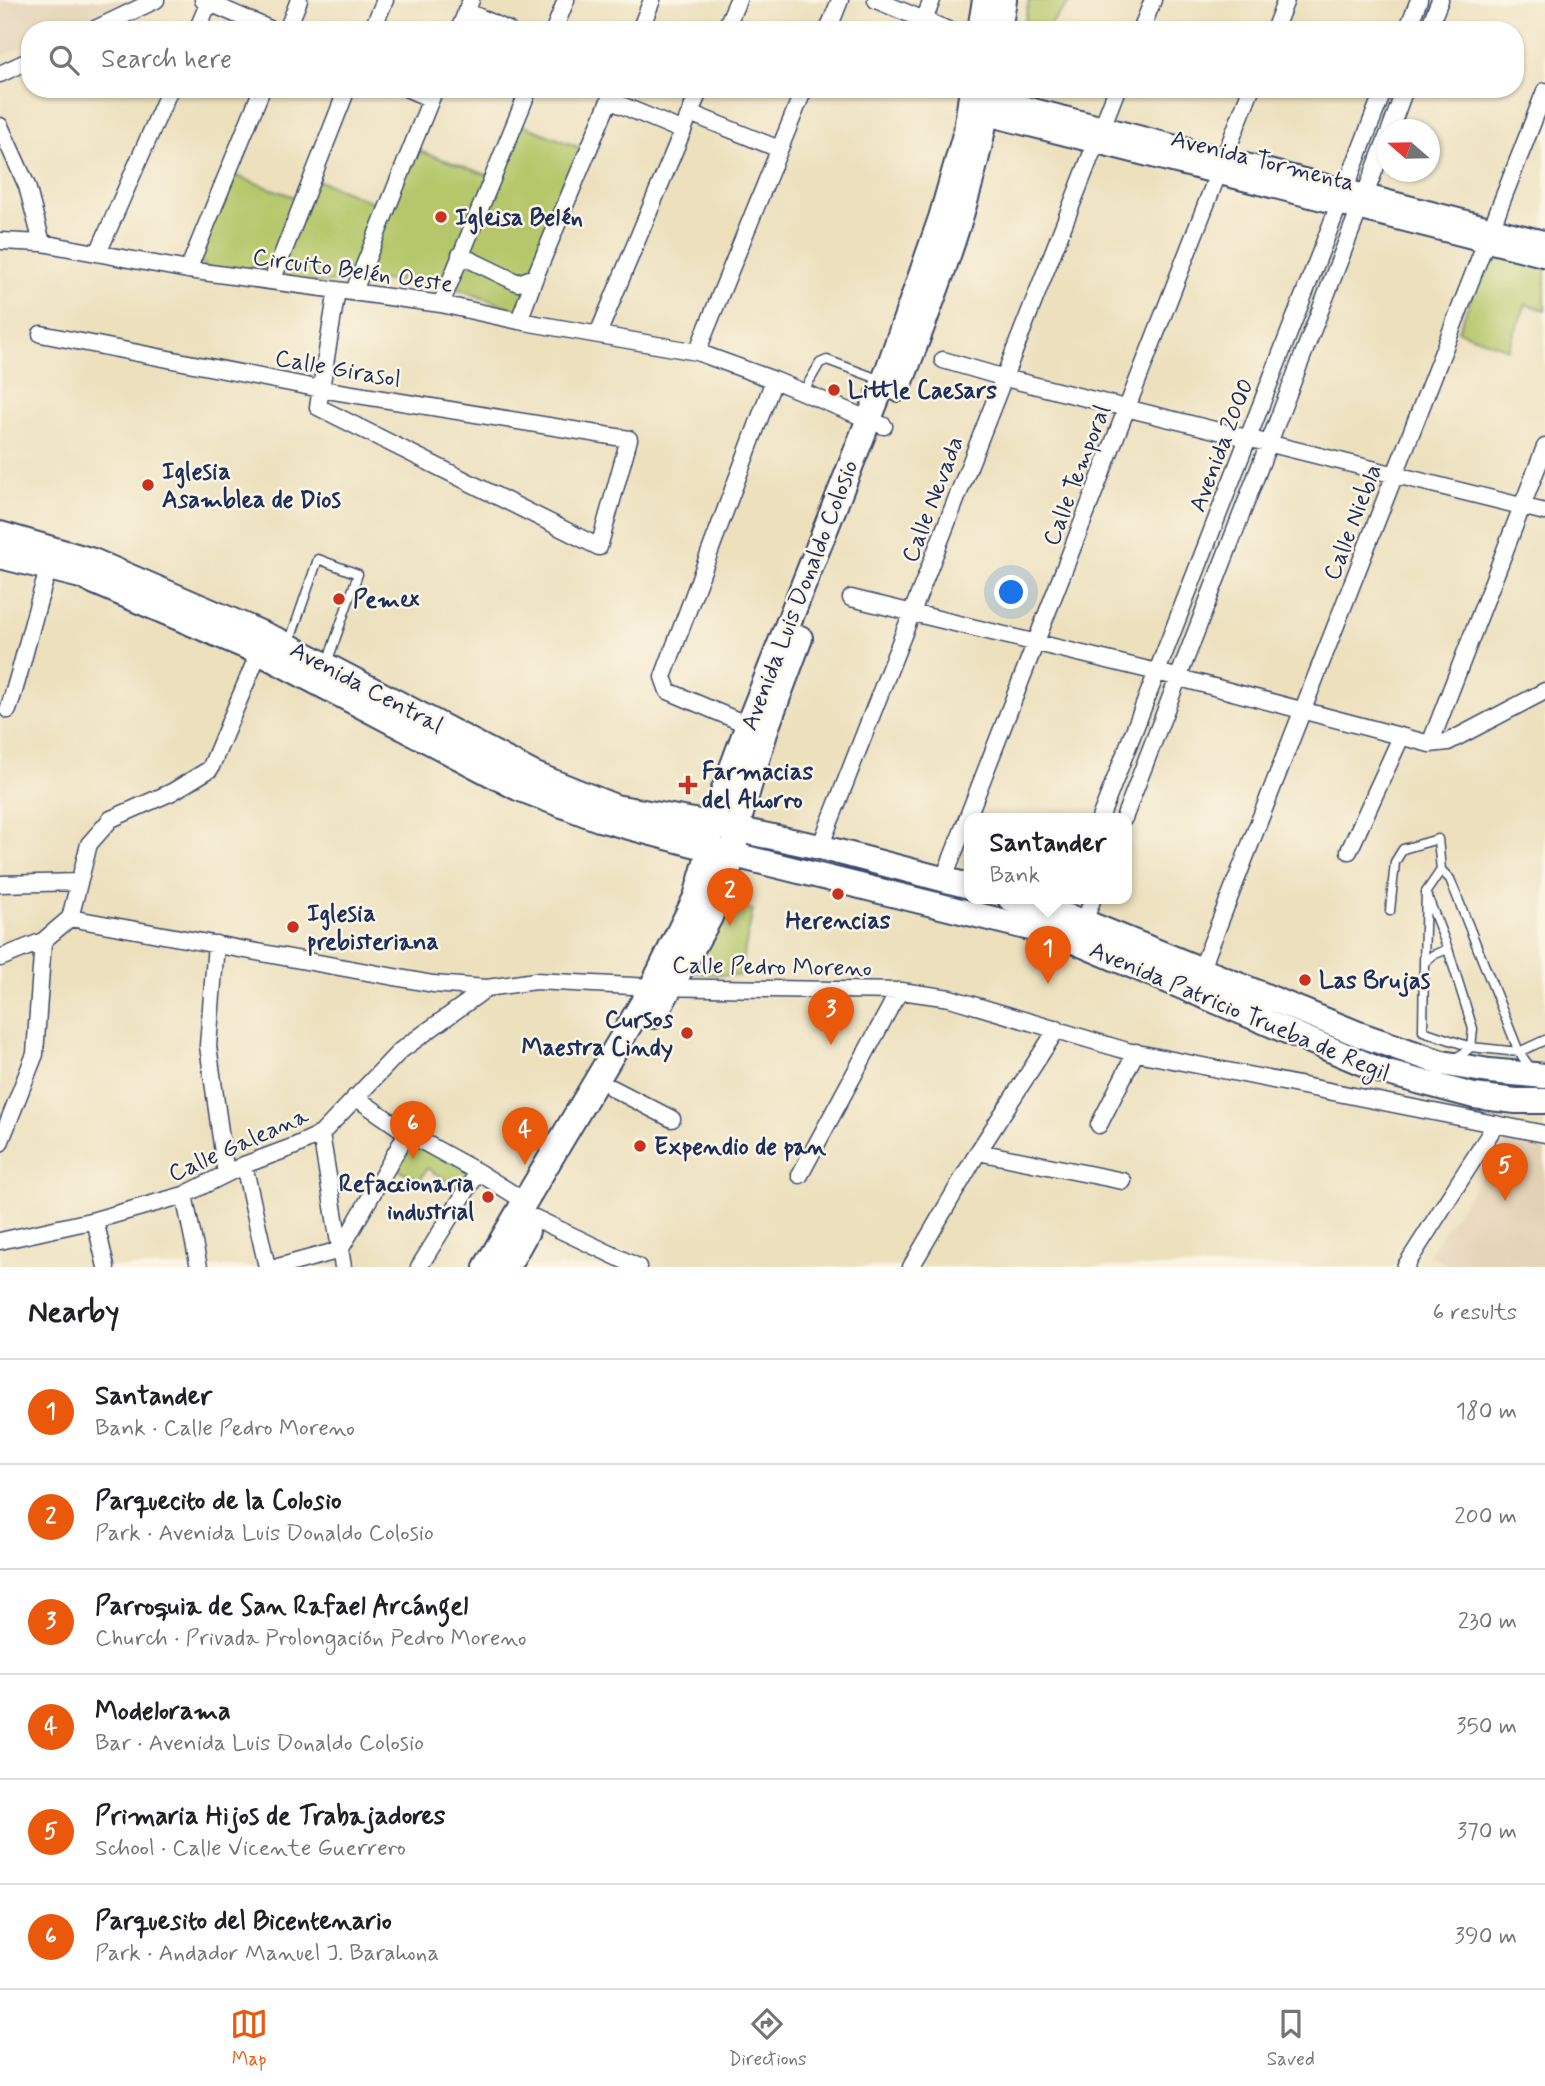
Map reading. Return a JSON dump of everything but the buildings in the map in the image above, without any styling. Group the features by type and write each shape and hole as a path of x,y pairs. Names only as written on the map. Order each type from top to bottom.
{"main road":[{"path":"982,21 985,0"},
{"path":"1000,21 1004,0"},
{"path":"506,1267 530,1210 612,1088 662,987 710,916 734,855 736,830 767,726 876,423 963,211 981,100"},
{"name":"Avenida Luis Donaldo Colosio","path":"486,1267 530,1210 662,987 696,897 711,836 748,724 876,423 884,381 941,218 966,131 981,100"},
{"name":"Avenida Central","path":"0,534 93,561 288,646 533,774 615,807 711,836 734,855"},
{"name":"Avenida Central","path":"0,556 81,576 259,652 518,788 599,819 711,836 736,830"},
{"path":"736,830 820,847 964,884"},
{"name":"Avenida Patricio Trueba de Regil","path":"734,855 1062,936 1384,1072 1474,1096 1545,1101"},
{"name":"Avenida Patricio Trueba de Regil","path":"1037,904 1072,912 1201,970 1361,1035 1442,1063 1540,1076"}],"street":[{"path":"112,21 156,0"},
{"path":"291,21 299,0"},
{"path":"376,21 385,0"},
{"path":"558,21 566,0"},
{"path":"644,21 652,0"},
{"path":"730,21 738,0"},
{"path":"832,21 840,0"},
{"path":"876,0 924,20 933,0"},
{"path":"1145,21 1153,0"},
{"path":"1278,21 1286,0"},
{"path":"1411,21 1419,0"},
{"path":"1432,21 1440,0"},
{"path":"200,21 206,1 252,21"},
{"path":"468,5 494,21"},
{"path":"0,74 21,64"},
{"name":"Calle Niebla","path":"1201,970 1545,92"},
{"path":"98,253 166,98"},
{"path":"188,270 258,98"},
{"path":"272,281 343,98"},
{"path":"321,390 345,291 431,98"},
{"path":"440,304 525,98"},
{"path":"519,321 611,98"},
{"path":"618,98 683,131"},
{"path":"598,334 697,98"},
{"path":"696,352 800,98"},
{"name":"Calle Nevada","path":"820,847 1113,98"},
{"name":"Calle Temporal","path":"969,813 1248,98"},
{"name":"Avenida 2000","path":"1126,813 1167,675 1248,438 1380,98"},
{"path":"1394,119 1402,98"},
{"name":"Avenida Tormenta","path":"981,100 1099,135 1489,234 1545,241"},
{"path":"690,113 779,149"},
{"path":"0,126 27,186 42,243"},
{"name":"Avenida 2000","path":"1102,813 1167,675 1269,443 1377,163"},
{"name":"Avenida Tormenta","path":"1489,234 1545,257"},
{"name":"Circuito Belén Oeste","path":"0,241 42,243 188,270 440,304 519,321 696,352 774,380 876,423"},
{"path":"460,255 518,283 535,277"},
{"name":"Calle Girasol","path":"41,334 321,390 629,439 599,547 318,407 321,390"},
{"path":"943,359 1004,378 1545,512"},
{"path":"748,724 668,691 663,677 774,380"},
{"path":"1430,744 1545,447"},
{"path":"8,710 49,568"},
{"path":"851,598 1167,675 1430,744 1448,742 1545,691"},
{"path":"0,958 43,941 70,918 89,844 111,819 172,792 210,769 259,652"},
{"path":"1349,851 1401,737"},
{"name":"Calle Temporal","path":"944,878 964,826"},
{"path":"0,884 79,882"},
{"name":"Calle Pedro Moreno","path":"70,918 433,984 487,988 535,981 662,987 901,991 950,998 1136,1052 1545,1135"},
{"path":"0,1143 35,1054 43,941"},
{"path":"216,944 208,1046 226,1174"},
{"name":"Calle Galeana","path":"0,1241 95,1220 184,1195 244,1165 321,1134 400,1051 487,988"},
{"path":"800,1175 901,991"},
{"path":"912,1267 978,1152 1057,1029"},
{"path":"1099,1125 1136,1052"},
{"path":"1374,1100 1384,1072"},
{"path":"612,1088 672,1119"},
{"path":"355,1097 407,1133 478,1172 530,1210 638,1267"},
{"path":"1405,1267 1496,1124"},
{"path":"278,1267 340,1250 407,1133"},
{"path":"321,1134 343,1267"},
{"path":"978,1152 1123,1181"},
{"path":"244,1165 267,1267"},
{"path":"419,1267 478,1172"},
{"path":"184,1195 198,1267"},
{"path":"95,1220 106,1267"}],"lane":[{"path":"803,392 820,363 827,360 884,381"},
{"path":"288,646 318,559 358,574 326,666"},
{"path":"1390,911 1395,862 1403,849 1438,839 1441,870 1450,879 1523,1050 1540,1076"},
{"path":"1441,870 1426,892 1423,1031 1471,1047 1523,1050 1545,1047"},
{"path":"1426,892 1448,949 1473,1029 1471,1047 1442,1063"},
{"path":"1424,963 1433,955 1448,949"},
{"path":"1523,1050 1545,1040"}],"shaded area":[{"path":"0,0 125,0 80,21 21,21 21,47 0,57"},
{"path":"1508,1139 1545,1148 1545,1267 1450,1267 1428,1254"}],"green space":[{"path":"1029,0 1071,0 1053,21 1025,21"},
{"path":"515,122 588,151 522,312 436,281 350,280 320,283 284,279 276,270 210,269 194,256 228,173 297,198 307,176 387,208 411,148 493,177"},
{"path":"1489,253 1545,269 1545,310 1526,304 1508,349 1458,331"},
{"path":"724,903 753,910 739,976 691,973"},
{"path":"407,1136 475,1173 463,1191 427,1168 420,1180 391,1166"}],"place":[{"name":"Igleisa Belén","path":"441,217"},
{"name":"Little Caesars","path":"834,390"},
{"name":"Iglesia Asamblea de Dios","path":"148,485"},
{"name":"Pemex","path":"339,599"},
{"name":"Farmacias del Ahorro","path":"688,785"},
{"name":"Herencias","path":"838,894"},
{"name":"Parquecito de la Colosio","path":"730,926"},
{"name":"Iglesia prebisteriana","path":"293,927"},
{"name":"Las Brujas","path":"1305,980"},
{"name":"Santander","path":"1048,984"},
{"name":"Cursos Maestra Cindy","path":"687,1033"},
{"name":"Parroquia de San Rafael Arcángel","path":"831,1045"},
{"name":"Expendio de pan","path":"640,1146"},
{"name":"Parquesito del Bicentenario","path":"413,1159"},
{"name":"Modelorama","path":"525,1165"},
{"name":"Refaccionaria industrial","path":"488,1197"},
{"name":"Primaria Hijos de Trabajadores","path":"1505,1201"}]}
